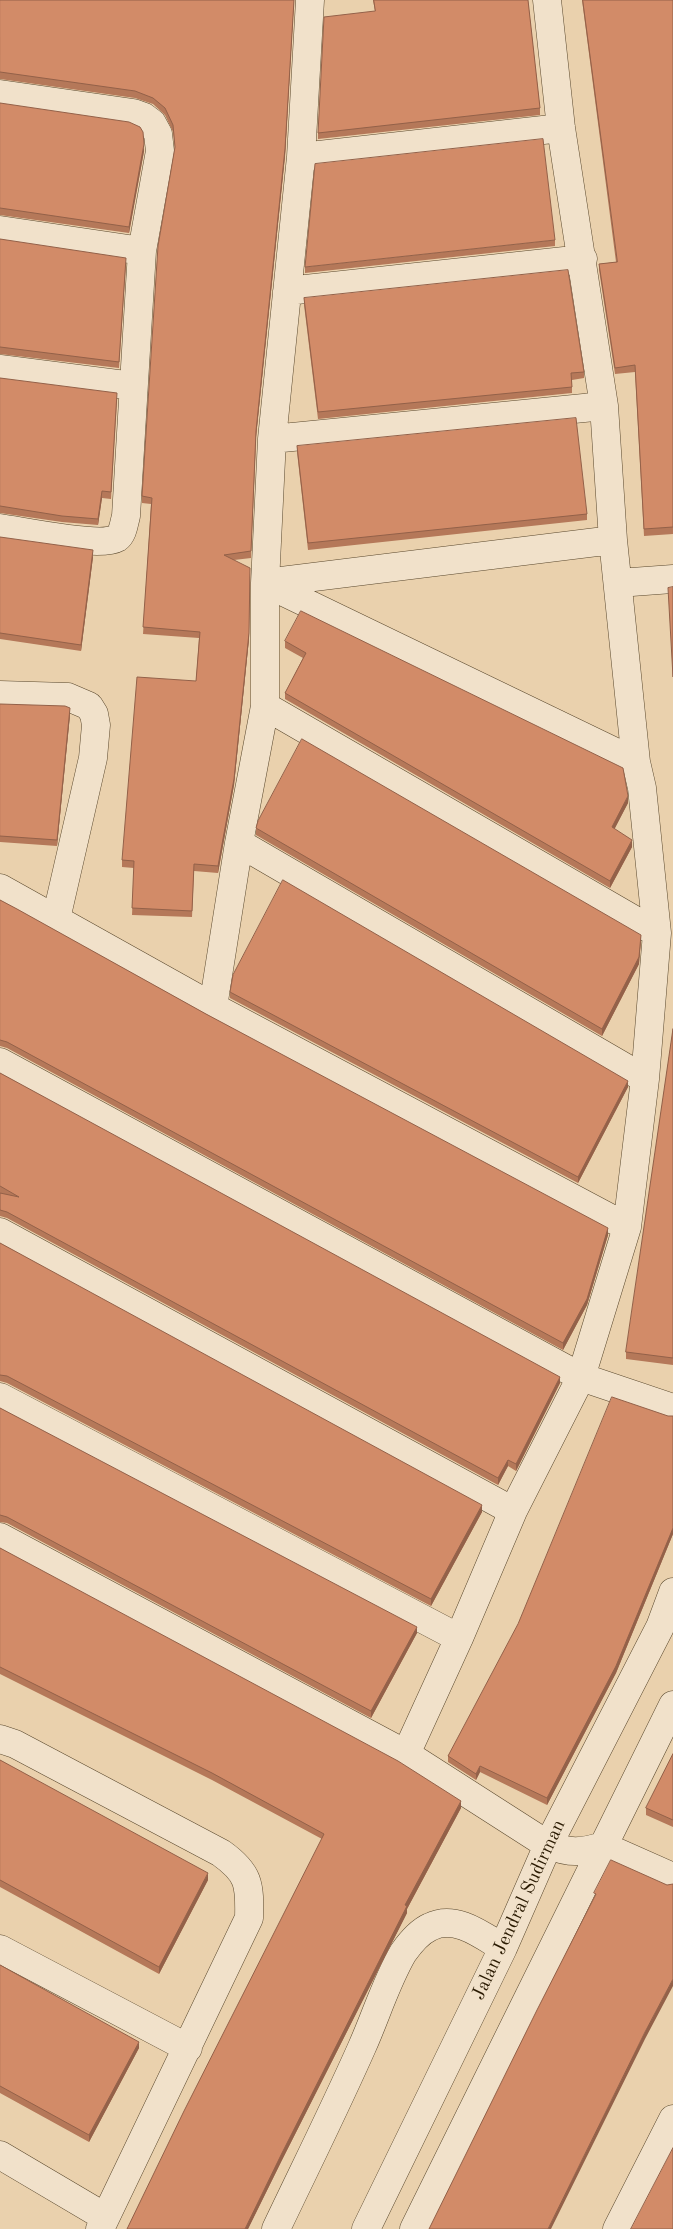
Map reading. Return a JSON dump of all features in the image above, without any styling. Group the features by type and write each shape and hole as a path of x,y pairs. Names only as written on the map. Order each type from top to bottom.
{"street":[{"path":"213,1007 239,843 265,706 265,583 272,439 316,0"},
{"path":"406,1754 459,1638 513,1511 581,1377 626,1227 645,1080 657,933 642,788 636,762 613,540 604,406 583,259 561,128 547,0"},
{"path":"0,94 122,111 144,117 152,123 158,134 160,152 142,251 126,516 121,533 116,538 96,542 0,528"},
{"path":"300,157 561,128"},
{"path":"0,230 142,251"},
{"path":"287,291 583,259"},
{"path":"0,369 133,386"},
{"path":"272,439 604,406"},
{"path":"265,583 613,540"},
{"path":"618,583 673,579"},
{"path":"265,583 636,762"},
{"path":"0,695 68,697 89,706 94,714 96,726 93,758 56,919"},
{"path":"265,706 657,933"},
{"path":"239,843 645,1080"},
{"path":"0,888 213,1007 626,1227"},
{"path":"0,1062 581,1377 673,1408"},
{"path":"0,1232 513,1511"},
{"path":"0,1397 459,1638"},
{"path":"0,1537 406,1754 548,1845 571,1852 585,1851 603,1846 673,1877"},
{"name":"Jalan Jendral Sudirman","path":"366,2229 503,1948 548,1845 660,1627 673,1592"},
{"path":"414,2229 673,1706"},
{"path":"0,1739 15,1744 221,1853 244,1874 250,1896 249,1918 103,2223 0,2155"},
{"path":"276,2229 362,2048 395,1970 404,1953 420,1932 431,1926 457,1924 470,1928 503,1948"},
{"path":"0,1949 188,2048"},
{"path":"617,2229 673,2120"}],"building":[{"path":"0,0 294,0 285,149 256,431 251,551 224,555 250,568 249,633 234,779 218,866 194,864 192,911 132,908 134,861 122,860 137,677 196,681 200,632 143,627 152,498 142,496 158,246 175,147 173,125 165,108 153,98 135,91 0,72"},
{"path":"374,0 528,0 540,108 318,133 324,17 375,11"},
{"path":"583,0 673,0 673,527 644,529 635,365 615,368 599,264 617,262"},
{"path":"0,103 129,122 140,127 143,132 144,144 129,227 0,208"},
{"path":"543,139 555,240 305,267 315,164"},
{"path":"0,239 126,258 119,362 0,347"},
{"path":"568,270 584,372 571,373 572,387 318,412 304,298"},
{"path":"0,378 117,393 111,492 102,491 98,519 62,516 0,506"},
{"path":"576,418 587,514 308,543 297,446"},
{"path":"0,537 93,550 81,645 0,633"},
{"path":"673,587 673,677 668,588"},
{"path":"301,611 623,768 628,796 612,827 632,840 610,881 285,693 306,653 285,641"},
{"path":"0,704 65,706 70,708 57,840 0,836"},
{"path":"302,739 641,935 639,957 602,1029 256,828"},
{"path":"283,880 628,1081 578,1177 230,992 233,975"},
{"path":"0,900 206,1014 608,1228 587,1299 563,1343 7,1042 0,1040"},
{"path":"673,1029 673,1358 626,1352"},
{"path":"0,1073 560,1377 516,1464 508,1460 498,1478 7,1212 0,1210 0,1193 19,1197 0,1186"},
{"path":"0,1243 482,1505 431,1599 7,1376 0,1375"},
{"path":"612,1397 673,1416 673,1528 616,1666 547,1798 480,1766 476,1774 448,1756 518,1624"},
{"path":"0,1408 417,1627 371,1711 7,1517 0,1515"},
{"path":"0,1548 398,1761 461,1801 405,1905 407,1906 245,2229 127,2229 184,2111 324,1834 212,1773 0,1667"},
{"path":"673,1754 673,1820 646,1808"},
{"path":"0,1760 208,1873 159,1967 0,1880"},
{"path":"611,1860 667,1885 673,1884 673,1979 548,2229 429,2229 596,1894 594,1893"},
{"path":"0,1965 139,2042 89,2135 0,2086"},
{"path":"673,2148 673,2229 631,2229"}]}
